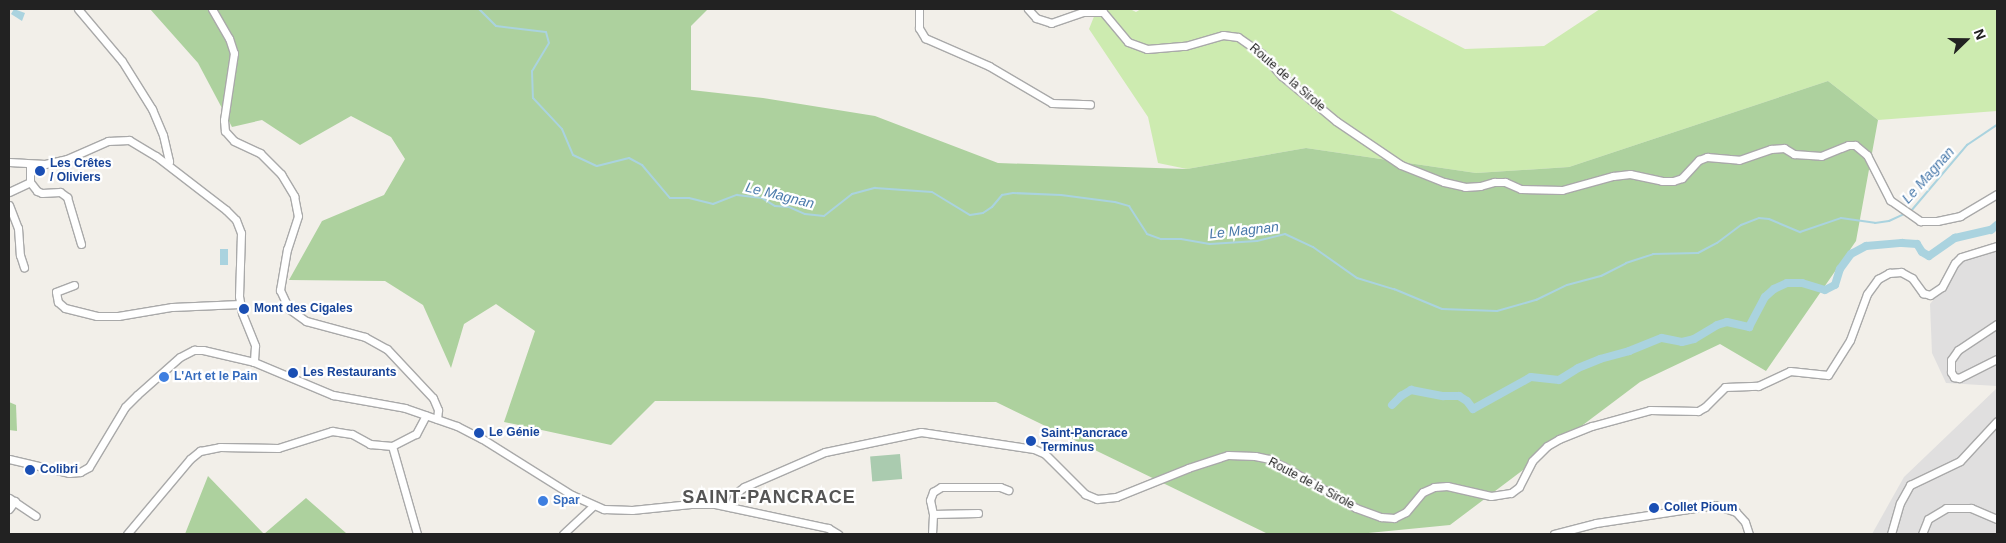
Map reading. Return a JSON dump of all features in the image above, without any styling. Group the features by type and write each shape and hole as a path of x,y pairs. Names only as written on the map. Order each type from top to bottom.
{"street":[{"path":"78,9 122,61 152,109 163,134 168,164"},
{"path":"212,9 229,38 234,53 224,120 225,131 234,141 260,154 282,174 294,196 298,216 287,249 280,290 290,309 306,321 365,337 387,349 433,398 438,410 437,419"},
{"path":"919,9 919,28 925,38 990,66 1052,103 1090,104"},
{"name":"Route de la Sirole","path":"1028,9 1036,18 1051,23 1083,12 1103,12 1128,42 1147,49 1185,46 1223,35 1238,37 1262,54 1282,76 1336,121 1401,165 1444,182 1465,187 1505,182 1521,189 1562,190 1613,176 1630,174 1662,182 1673,181 1682,178 1699,160 1707,157 1739,160 1771,149 1784,148 1799,155 1821,156 1848,145 1855,145 1868,155 1890,200 1903,211 1920,221 1937,221 1960,216 1997,194"},
{"path":"9,162 30,164 56,162 108,140 122,139 136,143 168,164 226,210 239,225 242,246 240,304 255,346 254,362"},
{"path":"30,164 30,182 37,191 42,193 60,192 67,197 81,244"},
{"path":"9,192 30,182"},
{"path":"9,205 18,228 20,255 24,267"},
{"name":"Route de la Sirole","path":"730,506 736,493 744,487 825,452 921,432 1034,449 1046,454 1085,494 1097,499 1116,497 1188,468 1228,455 1262,458 1283,466 1356,508 1381,517 1394,518 1406,512 1423,492 1434,487 1447,486 1491,496 1511,493 1519,487 1532,461 1547,446 1559,439 1592,426 1650,410 1698,411 1705,407 1725,387 1758,386 1790,371 1828,376 1850,340 1867,294 1878,279 1889,273 1902,272 1912,278 1923,293 1930,295 1942,287 1955,262 1962,257 1997,246"},
{"path":"74,285 56,292 58,302 65,308 97,316 118,316 172,307 240,304"},
{"path":"1997,324 1958,350 1951,360 1951,372 1954,377 1959,378 1997,359"},
{"path":"9,459 69,473 80,472 94,463 125,407 180,357 194,350 203,350 254,362 333,395 390,405 437,419 481,438 592,506 618,510 698,504 730,506 828,528 838,534"},
{"path":"127,534 190,459 200,451 220,447 278,448 332,431 352,434 370,444 392,446 416,434 426,415"},
{"path":"1891,534 1897,513 1910,485 1960,461 1997,420"},
{"path":"392,446 417,534"},
{"path":"932,534 933,514 930,500 933,492 941,487 1000,487 1008,490"},
{"path":"9,509 12,500 36,516"},
{"path":"1554,534 1596,523 1715,505 1736,512 1745,522 1749,534"},
{"path":"563,534 592,506"},
{"path":"1922,534 1928,519 1946,508 1971,508 1997,518"},
{"path":"933,514 978,513"}],"shaded area":[{"path":"1997,243 1997,386 1946,383 1932,353 1930,304 1963,261"},
{"path":"1997,388 1997,534 1872,534 1904,477"}],"green space":[{"path":"150,9 708,9 691,26 691,90 763,98 875,116 998,163 1187,169 1306,148 1476,173 1569,167 1828,81 1878,120 1856,241 1766,371 1720,344 1640,382 1450,525 1358,534 1268,534 996,402 655,401 611,445 504,422 535,331 496,304 464,324 451,368 423,305 385,281 289,280 322,221 384,195 405,159 391,137 351,116 300,145 262,120 232,127 198,63"},
{"path":"1097,9 1130,9 1136,12 1141,9 1388,9 1465,49 1544,46 1600,9 1997,9 1997,111 1878,120 1828,81 1569,167 1476,173 1306,148 1187,169 1158,163 1148,117 1089,29"},
{"path":"9,402 16,405 17,431 9,430"},
{"path":"900,454 902,479 872,482 870,457"},
{"path":"208,476 264,534 185,534"},
{"path":"306,498 346,533 345,534 264,534"}],"water":[{"path":"14,9 25,13 22,21 11,14"},
{"path":"220,249 228,249 228,265 220,265"}],"waterway":[{"name":"Le Magnan","path":"479,9 496,26 546,32 549,43 532,71 533,98 562,129 573,155 597,166 629,158 642,165 670,198 689,198 713,204 737,195 762,198 775,206 789,207 805,214 824,216 852,194 875,188 932,192 970,215 983,213 992,207 1002,195 1013,193 1061,195 1115,202 1129,206 1147,234 1161,239 1181,239 1210,244 1257,241 1285,234 1313,247 1357,278 1394,289 1442,309 1497,311 1536,300 1567,285 1601,276 1626,263 1653,254 1698,253 1717,243 1741,225 1759,218 1769,219 1800,232 1841,218 1875,223 1889,221 1904,214"},
{"name":"Le Magnan","path":"1911,211 1967,145 1997,125"},
{"path":"1392,405 1411,390 1443,396 1459,396 1467,401 1473,409 1531,377 1559,380 1578,368 1600,359 1629,351 1662,338 1682,342 1694,339 1717,325 1727,322 1749,327 1765,297 1774,289 1787,283 1802,283 1825,290 1835,285 1840,269 1851,254 1866,246 1902,243 1917,244 1922,252 1929,256 1955,238 1991,230 1997,225"}],"place":[{"name":"Les Crêtes / Oliviers","path":"40,171"},
{"name":"Mont des Cigales","path":"244,309"},
{"name":"Les Restaurants","path":"293,373"},
{"name":"L'Art et le Pain","path":"164,377"},
{"name":"Le Génie","path":"479,433"},
{"name":"Saint-Pancrace Terminus","path":"1031,441"},
{"name":"Colibri","path":"30,470"},
{"name":"Spar","path":"543,501"},
{"name":"Collet Pioum","path":"1654,508"}],"district":[{"name":"SAINT-PANCRACE","path":"769,497"}]}
